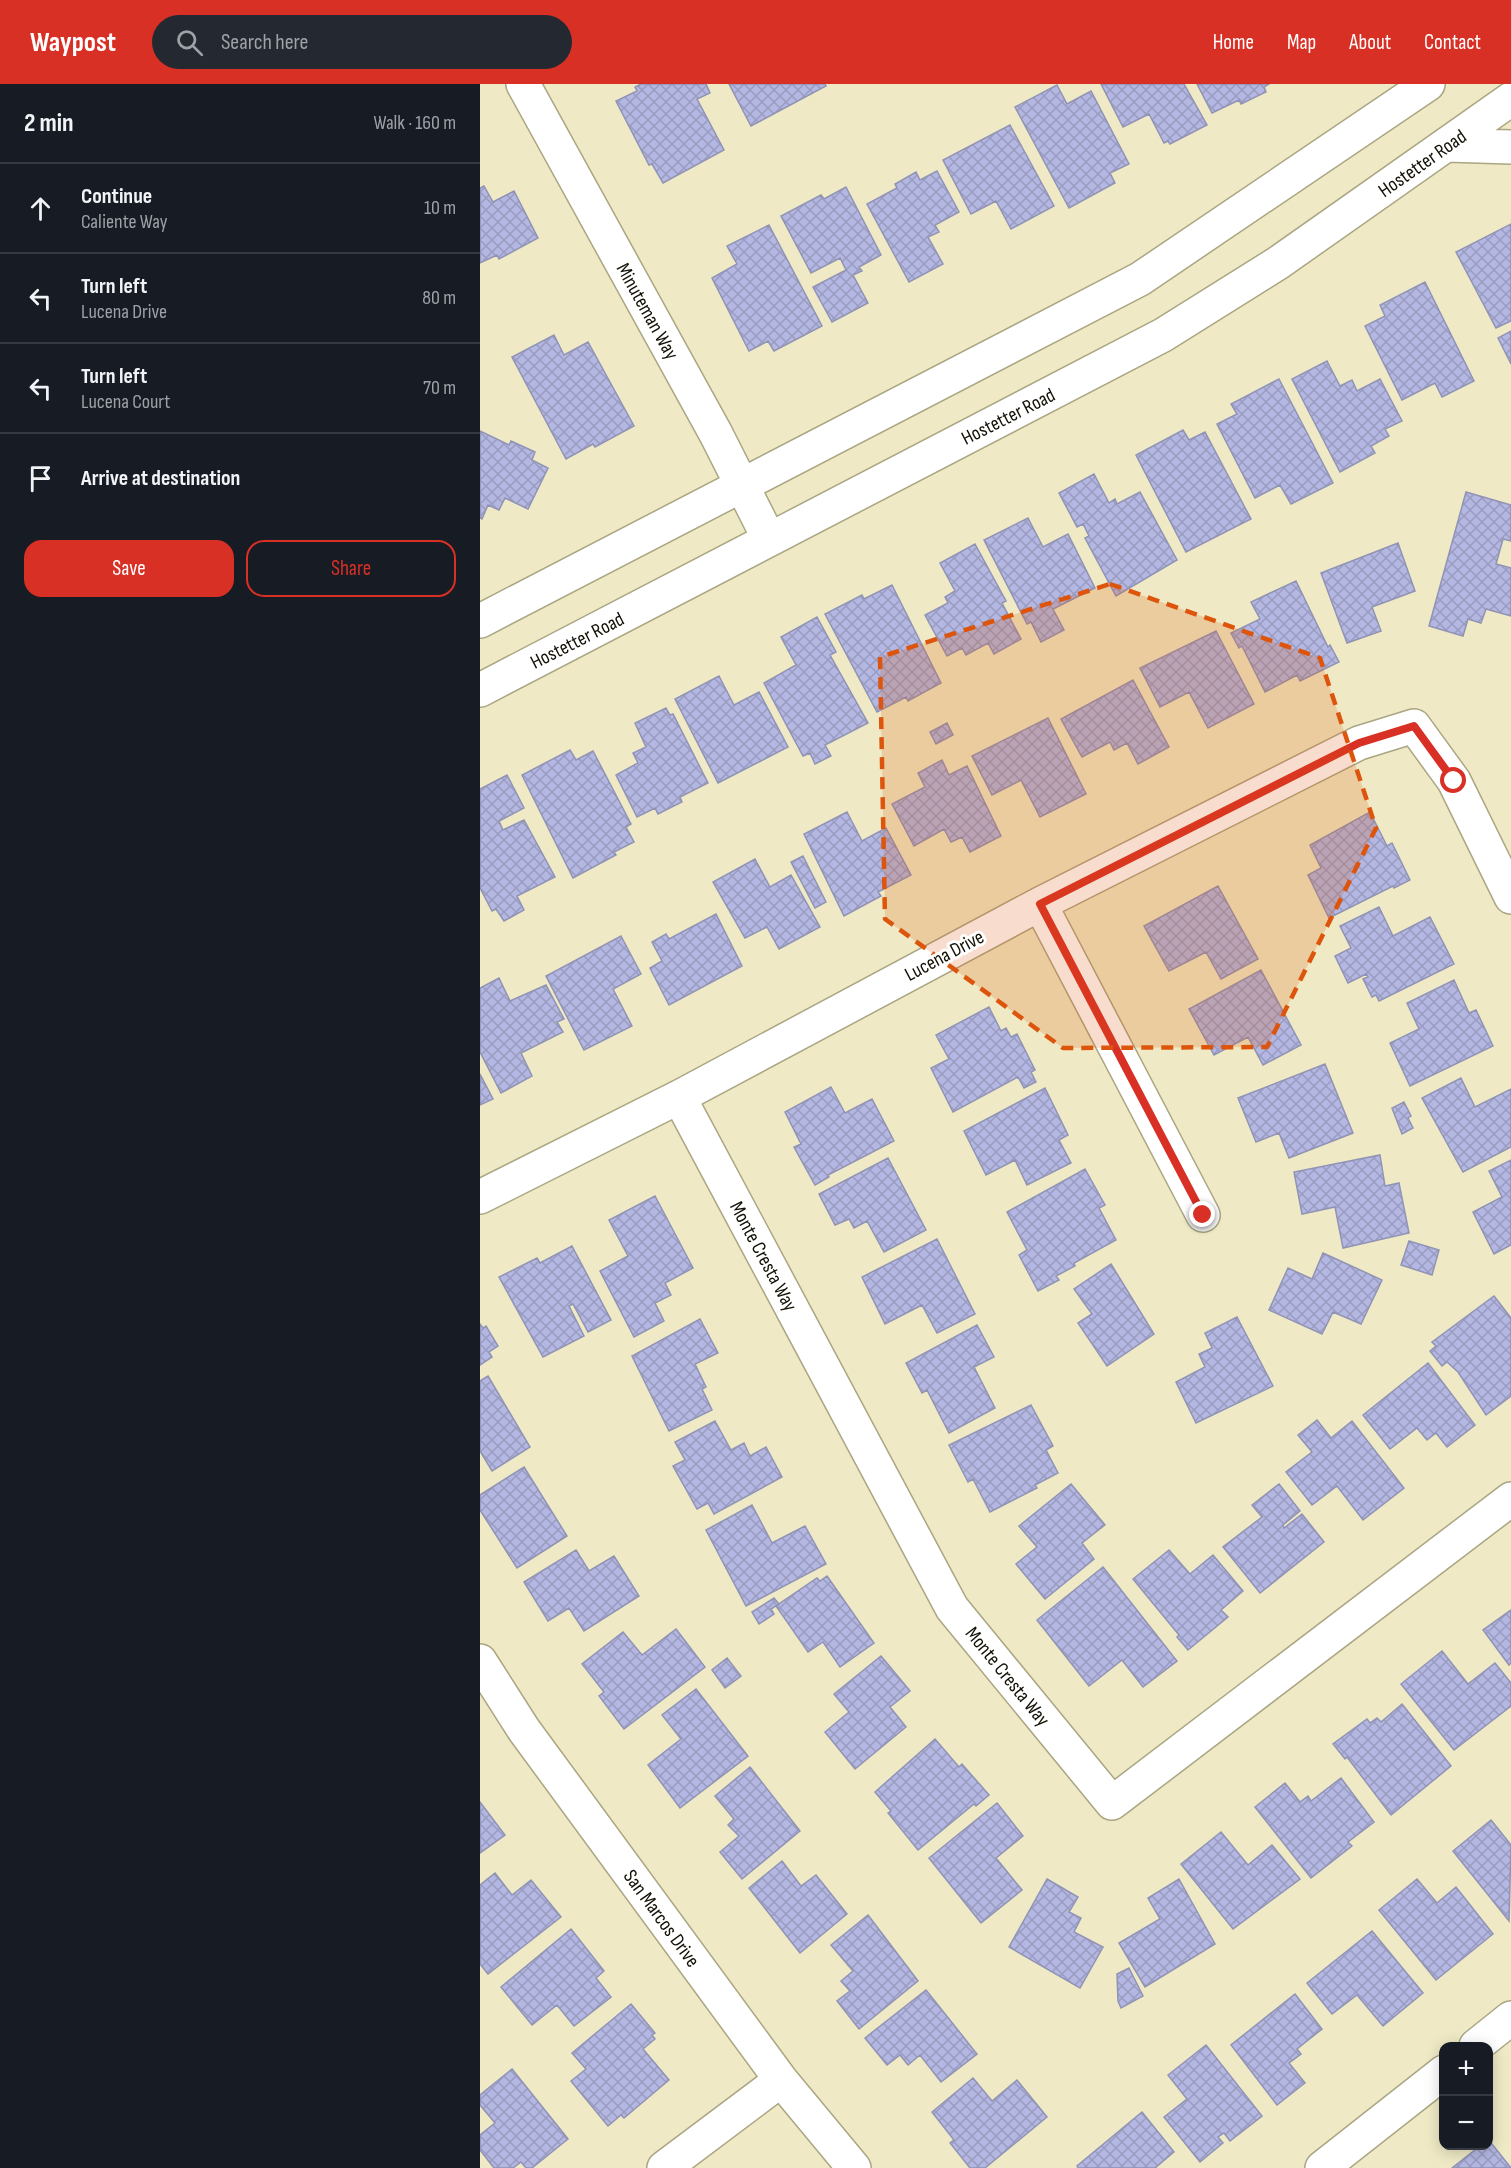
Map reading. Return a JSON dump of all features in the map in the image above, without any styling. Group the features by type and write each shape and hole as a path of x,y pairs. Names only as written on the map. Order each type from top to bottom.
{"street":[{"name":"Minuteman Way","path":"524,84 716,434 769,539"},
{"path":"480,621 1140,279 1423,86"},
{"name":"Hostetter Road","path":"480,690 1163,335 1278,263 1448,146 1511,99"},
{"path":"1448,146 1511,147"},
{"name":"Lucena Drive","path":"480,1197 679,1097 1040,904 1359,743 1414,726 1454,781 1511,897"},
{"path":"1040,904 1203,1215"},
{"name":"Monte Cresta Way","path":"679,1097 952,1608 1112,1803 1511,1499"},
{"name":"San Marcos Drive","path":"480,1661 524,1730 781,2080 854,2168"},
{"path":"1481,2042 1511,2019"},
{"path":"1322,2168 1439,2075"},
{"path":"664,2168 781,2080"}],"highlighted area":[{"path":"1110,584 1320,658 1376,828 1267,1047 1063,1048 885,919 880,657"}],"building":[{"path":"641,84 706,84 710,93 697,99 724,150 663,183 652,164 649,165 616,101 637,91 635,87"},
{"path":"729,84 825,84 826,86 751,126"},
{"path":"1101,84 1184,84 1207,125 1170,144 1168,141 1164,143 1149,114 1123,127"},
{"path":"1197,84 1269,84 1264,87 1266,92 1241,104 1239,100 1212,113"},
{"path":"1057,85 1067,104 1091,91 1129,164 1110,173 1115,183 1069,208 1015,107"},
{"path":"1010,125 1054,206 1011,229 996,201 971,214 943,160"},
{"path":"937,171 959,212 935,225 939,232 928,237 943,264 909,282 867,204 897,188 895,184 916,172 920,180"},
{"path":"484,186 493,202 514,191 538,238 499,259 497,255 480,263 480,188"},
{"path":"846,187 881,255 859,267 862,271 853,275 868,303 832,322 813,287 846,270 840,258 811,273 781,216 821,195 824,199"},
{"path":"1511,224 1511,321 1496,328 1456,252"},
{"path":"769,225 822,326 774,351 768,341 749,351 712,278 737,264 727,246"},
{"path":"1425,282 1474,381 1442,397 1435,383 1402,400 1365,326 1385,316 1380,305"},
{"path":"1511,331 1511,364 1498,338"},
{"path":"554,335 564,355 588,342 634,426 595,447 593,444 566,459 512,357"},
{"path":"1327,361 1340,386 1352,380 1357,391 1380,379 1402,421 1385,429 1389,436 1371,446 1375,453 1340,472 1292,379"},
{"path":"1279,379 1333,483 1291,504 1280,485 1255,498 1217,424 1237,414 1231,404"},
{"path":"1183,430 1189,440 1205,432 1251,519 1186,552 1136,455"},
{"path":"480,431 509,445 511,441 535,452 532,460 548,468 528,509 505,498 499,510 488,505 482,519 480,518"},
{"path":"1094,474 1109,503 1115,499 1117,504 1140,492 1177,560 1116,596 1085,538 1089,536 1083,524 1077,527 1059,493"},
{"path":"1466,492 1511,505 1511,541 1503,539 1496,564 1511,568 1511,616 1486,609 1481,623 1468,619 1463,636 1429,626"},
{"path":"1028,518 1043,547 1068,534 1095,588 1053,609 1064,630 1041,642 1031,622 1027,624 984,540"},
{"path":"1398,543 1415,591 1372,607 1381,631 1347,643 1321,573"},
{"path":"975,544 1006,601 1002,603 1021,639 994,654 988,643 966,655 962,648 947,656 925,615 948,603 945,597 955,591 940,563"},
{"path":"1296,581 1328,647 1330,645 1339,662 1300,681 1297,675 1265,692 1242,646 1239,648 1231,633 1260,619 1251,602"},
{"path":"892,585 941,683 908,701 906,697 877,712 825,614 862,595 864,599"},
{"path":"817,617 836,652 830,655 868,723 825,745 831,756 815,764 810,753 803,756 764,683 796,665 781,637"},
{"path":"1216,631 1254,704 1208,728 1189,692 1160,707 1140,668"},
{"path":"719,676 734,705 759,692 788,747 718,783 675,699"},
{"path":"1133,680 1169,747 1138,764 1127,743 1114,750 1110,742 1082,757 1061,719"},
{"path":"666,708 670,715 673,714 708,783 680,797 682,802 658,814 655,808 637,817 616,775 638,763 633,753 646,747 635,723"},
{"path":"1048,718 1086,794 1040,817 1021,780 992,795 972,756"},
{"path":"947,723 953,735 936,744 930,732"},
{"path":"570,750 576,760 593,751 631,824 626,827 634,842 614,852 616,855 573,878 522,775"},
{"path":"942,760 949,775 967,766 1001,836 970,852 962,837 951,842 944,829 914,846 892,804 925,787 918,773"},
{"path":"507,775 524,808 499,821 503,830 524,820 555,877 517,896 524,910 504,921 496,909 492,911 480,888 480,789"},
{"path":"847,812 862,841 886,828 911,875 878,892 881,896 844,916 804,834"},
{"path":"1370,812 1387,846 1392,843 1410,880 1329,918 1308,875 1321,868 1310,845"},
{"path":"803,856 826,902 815,908 791,862"},
{"path":"755,859 770,887 791,875 820,927 779,949 767,927 745,938 713,882"},
{"path":"1218,886 1258,959 1221,979 1206,952 1169,971 1144,926"},
{"path":"1379,907 1393,936 1430,917 1454,964 1379,1001 1376,995 1372,997 1363,979 1368,977 1366,974 1348,983 1335,956 1351,948 1340,926"},
{"path":"716,914 742,966 669,1005 650,968 662,961 652,942 666,934 669,939"},
{"path":"621,936 641,974 613,989 632,1026 584,1050 546,976"},
{"path":"1261,970 1301,1045 1263,1065 1248,1037 1214,1055 1189,1009"},
{"path":"499,978 510,1001 546,985 564,1019 557,1022 563,1032 521,1053 532,1076 501,1093 480,1052 480,988"},
{"path":"1454,980 1469,1013 1476,1010 1493,1046 1410,1086 1390,1043 1419,1029 1407,1003"},
{"path":"989,1007 1001,1031 1006,1028 1011,1037 1017,1034 1035,1070 1031,1072 1036,1082 1024,1088 1018,1077 953,1112 931,1068 949,1059 936,1035"},
{"path":"1325,1064 1353,1133 1289,1158 1279,1133 1256,1142 1238,1098"},
{"path":"480,1074 493,1099 480,1105"},
{"path":"1461,1078 1475,1107 1511,1089 1511,1147 1463,1172 1422,1098"},
{"path":"831,1087 845,1113 872,1099 894,1141 828,1175 829,1177 815,1185 794,1147 801,1144 785,1112"},
{"path":"1045,1088 1068,1135 1059,1140 1071,1163 1027,1185 1015,1160 986,1175 964,1131"},
{"path":"1404,1102 1411,1116 1408,1118 1413,1128 1402,1134 1392,1108"},
{"path":"1380,1155 1385,1186 1399,1183 1409,1233 1343,1248 1335,1207 1302,1214 1294,1172"},
{"path":"888,1158 926,1230 884,1252 867,1221 854,1228 849,1219 835,1225 819,1194"},
{"path":"1511,1160 1511,1245 1494,1254 1473,1212 1502,1197 1489,1171"},
{"path":"1085,1169 1105,1205 1099,1208 1116,1240 1074,1263 1075,1266 1056,1276 1059,1280 1038,1291 1019,1255 1027,1250 1007,1212"},
{"path":"655,1196 693,1268 665,1283 671,1295 655,1303 664,1321 634,1337 600,1271 628,1256 609,1220"},
{"path":"937,1239 975,1314 937,1333 922,1305 885,1324 862,1277"},
{"path":"1409,1241 1439,1250 1432,1275 1401,1265"},
{"path":"572,1246 611,1320 588,1332 573,1304 569,1306 584,1336 543,1357 499,1277 537,1258 540,1263"},
{"path":"1323,1253 1382,1280 1361,1324 1333,1312 1322,1334 1269,1310 1288,1268 1312,1279"},
{"path":"1111,1264 1154,1334 1107,1366 1078,1323 1092,1314 1074,1289"},
{"path":"1494,1296 1511,1318 1511,1396 1486,1415 1458,1372 1447,1362 1442,1366 1430,1351 1436,1346 1432,1342"},
{"path":"1237,1317 1273,1386 1196,1423 1176,1382 1205,1367 1199,1354 1212,1348 1205,1333"},
{"path":"700,1319 718,1353 695,1364 706,1387 702,1389 712,1410 669,1431 632,1356"},
{"path":"480,1324 483,1328 486,1326 498,1346 489,1352 492,1357 480,1365"},
{"path":"977,1325 994,1357 974,1367 995,1408 949,1433 927,1390 922,1393 906,1363"},
{"path":"1428,1363 1475,1425 1447,1447 1436,1433 1427,1440 1417,1428 1390,1449 1363,1415"},
{"path":"488,1376 530,1447 492,1471 480,1451 480,1381"},
{"path":"1031,1405 1053,1446 1046,1450 1058,1473 1035,1485 1037,1488 990,1512 973,1479 968,1482 949,1445"},
{"path":"1317,1420 1331,1438 1352,1421 1404,1488 1363,1520 1337,1486 1312,1505 1286,1472 1312,1452 1298,1435"},
{"path":"715,1421 731,1450 744,1443 750,1456 766,1447 782,1477 714,1514 708,1503 697,1509 673,1466 685,1460 675,1442"},
{"path":"524,1467 567,1536 517,1568 480,1510 480,1495"},
{"path":"1071,1484 1105,1525 1082,1543 1094,1559 1045,1599 1016,1564 1037,1547 1019,1526"},
{"path":"1279,1484 1300,1511 1283,1525 1284,1528 1302,1514 1324,1542 1260,1593 1223,1547 1262,1517 1252,1505"},
{"path":"752,1505 772,1543 805,1526 826,1564 746,1606 706,1530"},
{"path":"576,1550 589,1571 614,1556 639,1596 584,1631 569,1608 548,1621 524,1582"},
{"path":"1169,1550 1190,1574 1213,1555 1243,1591 1221,1610 1228,1617 1188,1650 1177,1637 1179,1635 1133,1579"},
{"path":"1103,1567 1177,1661 1143,1687 1122,1660 1089,1686 1037,1620"},
{"path":"827,1576 874,1643 840,1667 823,1642 808,1652 776,1606 817,1578 820,1581"},
{"path":"774,1598 779,1604 771,1609 774,1614 759,1624 752,1612"},
{"path":"1511,1610 1511,1663 1509,1665 1483,1630"},
{"path":"676,1629 705,1667 624,1729 599,1696 604,1692 582,1664 623,1632 642,1655"},
{"path":"1442,1651 1468,1684 1495,1663 1511,1683 1511,1706 1454,1750 1401,1684"},
{"path":"881,1656 910,1691 890,1707 906,1727 855,1769 825,1732 849,1712 834,1694"},
{"path":"727,1658 741,1676 725,1688 712,1670"},
{"path":"696,1689 748,1756 680,1808 648,1765 681,1739 662,1715"},
{"path":"1402,1704 1451,1766 1391,1815 1347,1757 1345,1759 1333,1744 1367,1719 1370,1723 1377,1718 1381,1722"},
{"path":"935,1739 959,1767 962,1764 989,1795 976,1806 974,1804 918,1850 888,1813 891,1811 875,1792"},
{"path":"750,1767 800,1831 742,1879 720,1852 739,1836 728,1825 734,1819 715,1796"},
{"path":"1341,1778 1374,1822 1348,1842 1352,1846 1311,1878 1255,1807 1285,1783 1300,1802 1308,1796 1311,1801"},
{"path":"480,1802 505,1835 480,1853"},
{"path":"997,1803 1023,1836 996,1858 1022,1890 981,1923 929,1858"},
{"path":"1491,1820 1511,1845 1509,1921 1453,1851"},
{"path":"1221,1832 1248,1865 1272,1845 1300,1879 1233,1929 1181,1864"},
{"path":"782,1861 801,1886 816,1875 847,1914 800,1953 749,1888"},
{"path":"495,1873 512,1895 531,1880 561,1917 488,1974 480,1964 480,1885"},
{"path":"1047,1879 1078,1897 1069,1912 1081,1918 1074,1932 1103,1947 1080,1988 1009,1947"},
{"path":"1179,1879 1215,1944 1145,1987 1119,1943 1160,1919 1148,1898"},
{"path":"1417,1879 1437,1903 1456,1887 1493,1934 1436,1980 1379,1910"},
{"path":"868,1915 918,1981 859,2029 837,2001 850,1991 841,1981 853,1971 831,1945"},
{"path":"571,1929 604,1971 596,1978 611,1997 574,2026 557,2005 532,2025 501,1987"},
{"path":"1372,1931 1423,1993 1383,2026 1357,1995 1332,2014 1307,1983"},
{"path":"1129,1968 1143,1996 1121,2008 1118,2001 1117,1974"},
{"path":"926,1990 977,2054 941,2082 920,2055 908,2065 900,2055 887,2065 865,2038"},
{"path":"1295,1994 1322,2029 1297,2049 1301,2054 1289,2063 1305,2083 1277,2105 1231,2045"},
{"path":"631,2004 655,2033 652,2035 655,2039 643,2049 669,2080 624,2118 621,2115 608,2126 571,2081 586,2069 572,2053"},
{"path":"1206,2045 1262,2116 1230,2141 1224,2133 1218,2137 1223,2143 1200,2162 1164,2117 1187,2099 1168,2075"},
{"path":"512,2069 568,2139 532,2168 526,2168 521,2162 513,2168 494,2168 480,2150 480,2135 495,2123 480,2105 480,2095"},
{"path":"973,2078 992,2101 1017,2080 1047,2117 985,2168 970,2168 950,2143 954,2140 932,2112"},
{"path":"1142,2112 1174,2152 1155,2168 1078,2168 1077,2166"},
{"path":"1493,2145 1511,2168 1452,2168 1475,2150 1493,2150"}],"route":[{"path":"1203,1215 1040,904 1359,743 1414,726 1454,781"}]}
